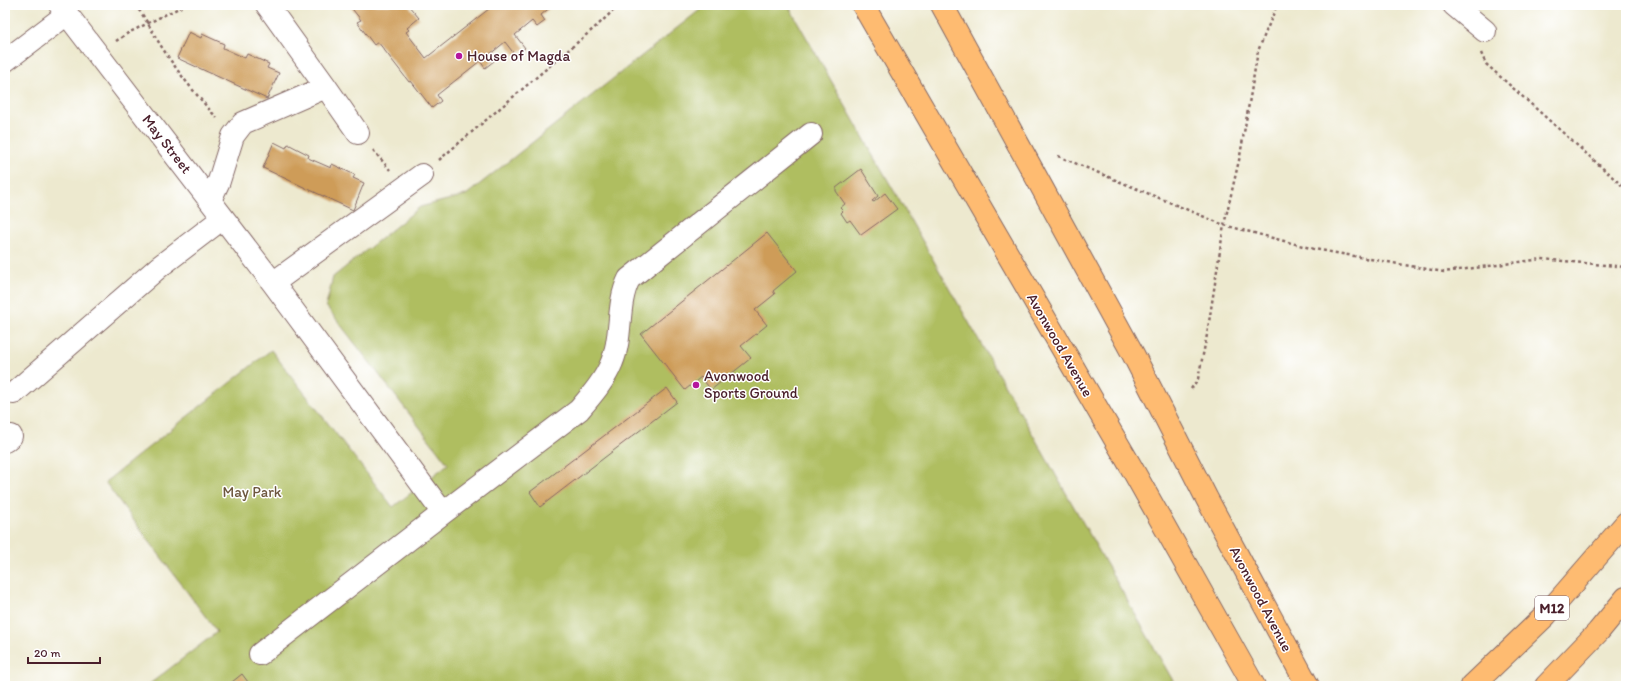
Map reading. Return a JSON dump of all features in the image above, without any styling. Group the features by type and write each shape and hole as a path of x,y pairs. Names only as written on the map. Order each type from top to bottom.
{"main road":[{"name":"Avonwood Avenue","path":"863,5 1130,465 1254,686"},
{"name":"Avonwood Avenue","path":"942,5 1133,354 1207,499 1308,686"},
{"name":"M12","path":"1472,686 1546,615 1626,523"},
{"path":"1546,686 1598,632 1626,598"}],"street":[{"path":"267,5 358,133"},
{"path":"1454,5 1485,31"},
{"path":"5,61 63,9"},
{"name":"May Street","path":"63,9 224,218 443,513"},
{"path":"210,200 219,181 233,136 242,122 326,87"},
{"path":"260,654 579,410 592,394 612,362 617,342 622,299 629,278 811,134"},
{"path":"273,283 414,181"},
{"path":"14,393 159,267 224,218"}],"path":[{"path":"135,5 148,23 164,51 190,87 233,136"},
{"path":"128,33 185,5"},
{"path":"358,133 414,181 599,24 619,5"},
{"path":"1191,389 1198,379 1207,335 1224,225 1240,156 1258,50 1277,5"},
{"path":"1485,31 1480,52 1486,64 1626,189"},
{"path":"1058,156 1224,225 1314,248 1444,272 1542,258 1626,268"}],"green space":[{"name":"Avonwood Sports Ground","path":"706,5 788,5 1176,686 147,686 217,632 105,482 271,350 393,507 448,464 326,306 333,277 420,207 466,195"}],"building":[{"name":"House of Magda","path":"349,5 408,5 419,18 407,28 409,30 406,32 426,58 494,5 553,5 541,15 545,21 537,27 532,21 515,35 525,48 515,55 505,42 489,55 494,61 485,68 480,61 437,95 441,101 432,108 411,81 409,82 378,42 374,45 357,22 361,20"},
{"path":"189,32 201,38 202,34 224,44 223,48 245,58 247,54 269,64 267,68 279,73 267,99 177,58"},
{"path":"274,142 286,148 288,144 309,155 308,158 331,168 332,164 355,175 353,178 364,183 353,210 263,168"},
{"path":"861,169 878,196 872,201 874,202 885,193 897,209 861,235 850,220 847,222 841,213 843,211 840,208 845,204 836,191 836,188"},
{"path":"767,233 797,271 773,291 775,294 755,310 767,325 741,346 751,358 711,390 701,377 685,390 641,334"},
{"path":"667,388 677,402 540,507 530,492"},
{"path":"242,674 251,686 227,686"}],"place":[{"name":"House of Magda","path":"459,56"},
{"name":"Avonwood Sports Ground","path":"696,385"}],"park label":[{"name":"May Park","path":"252,492"}]}
